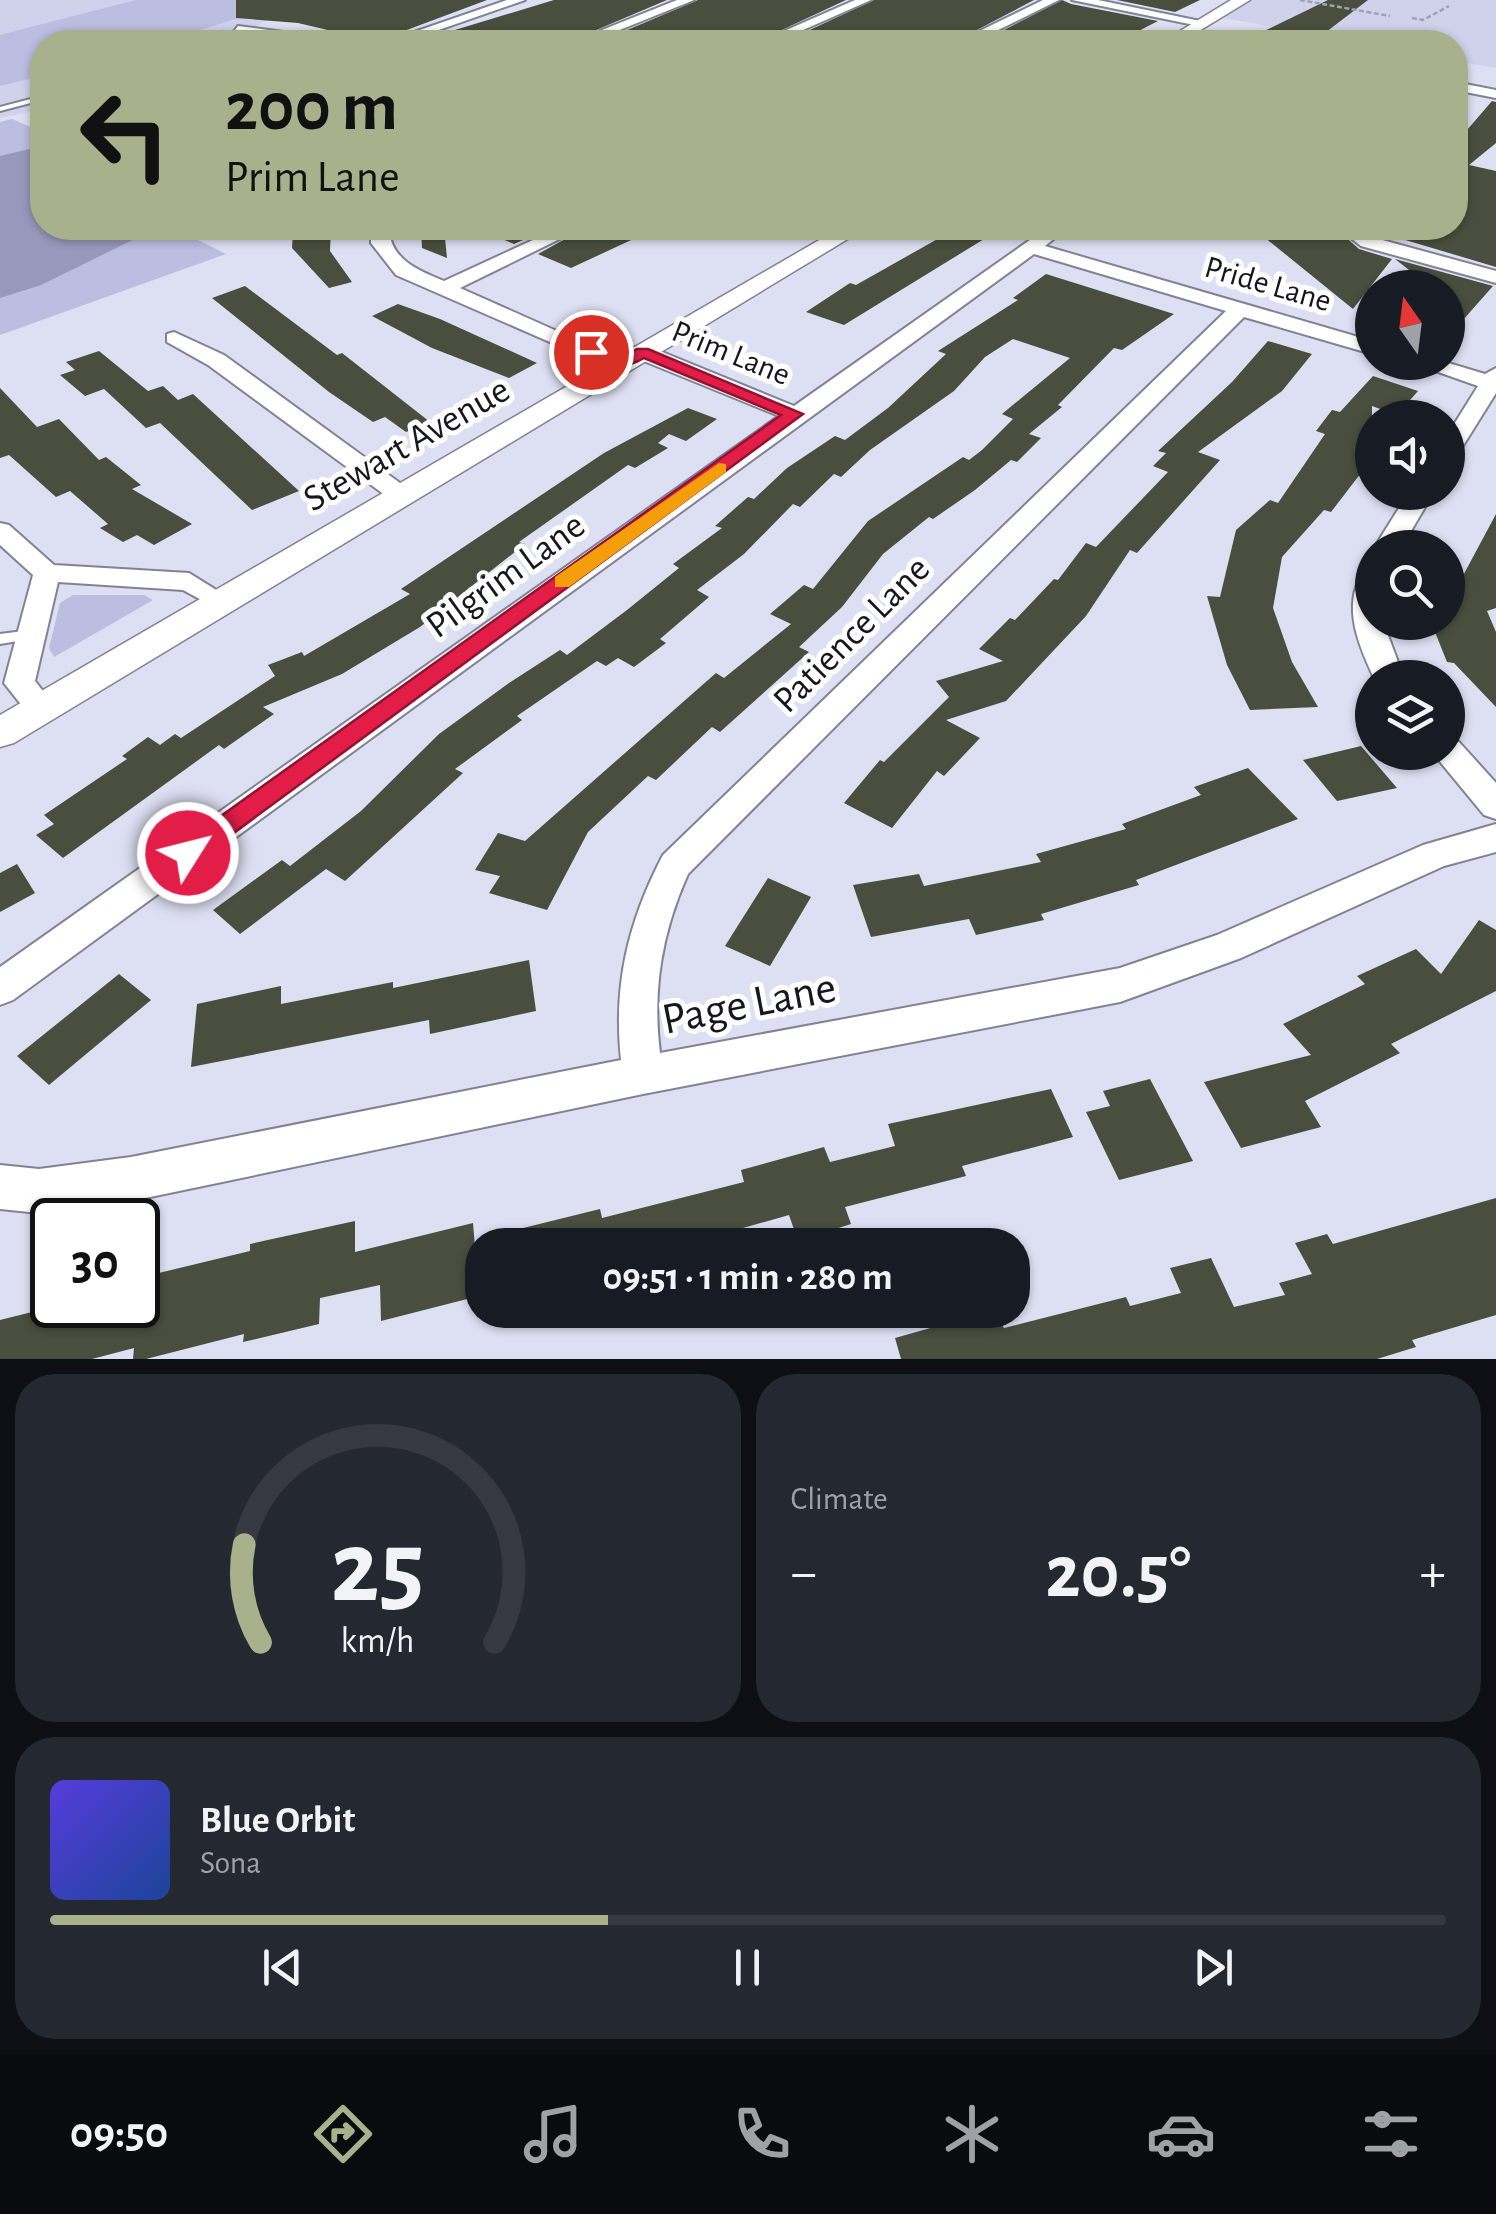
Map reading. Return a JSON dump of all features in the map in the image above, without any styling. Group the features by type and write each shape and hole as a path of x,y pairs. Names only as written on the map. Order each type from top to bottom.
{"street":[{"path":"428,30 519,0"},
{"path":"610,30 688,0"},
{"path":"794,30 865,0"},
{"path":"989,30 1053,0"},
{"path":"1078,0 1204,23"},
{"path":"1192,30 1242,0"},
{"path":"1468,92 1496,94"},
{"name":"Prim Lane","path":"380,240 391,261 442,289 794,414"},
{"path":"442,289 547,240"},
{"name":"Stewart Avenue","path":"0,733 834,240"},
{"name":"Pilgrim Lane","path":"0,988 1040,240"},
{"path":"1365,240 1496,277"},
{"name":"Pride Lane","path":"1030,247 1355,343"},
{"name":"Patience Lane","path":"643,1075 634,1016 638,969 648,919 675,865 1240,309"},
{"path":"174,338 216,360 402,496"},
{"path":"1465,372 1493,379 1465,424"},
{"path":"0,531 47,572 188,582 220,601"},
{"path":"42,709 19,684 47,572"},
{"path":"1465,770 1496,806"},
{"name":"Page Lane","path":"0,1187 39,1191 131,1179 643,1075 1120,985 1228,947 1434,855 1496,838"}],"lane":[{"path":"0,109 30,101"},
{"path":"0,639 31,635"}],"path":[{"path":"1300,0 1390,16"},
{"path":"1412,18 1423,20 1449,6"}],"shaded area":[{"path":"0,0 290,0 249,30 30,30 30,112 0,118"},
{"path":"136,0 242,0 245,16 200,30 30,30 30,79 0,86 0,35"},
{"path":"1246,0 1496,0 1496,68 1468,63 1468,30 1290,30 1218,17"},
{"path":"12,119 30,127 30,240 198,240 226,254 0,335 0,122"},
{"path":"30,149 30,240 133,240 41,285 0,298 0,156"},
{"path":"73,595 144,595 153,600 54,657 49,648 60,603"}],"building":[{"path":"236,0 487,0 407,30 328,30 298,23 236,18"},
{"path":"554,0 667,0 596,30 455,30"},
{"path":"698,0 846,0 782,30 627,30"},
{"path":"874,0 1034,0 977,30 810,30"},
{"path":"1062,0 1158,21 1140,30 1004,30"},
{"path":"1117,0 1200,0 1175,12"},
{"path":"1328,0 1368,0 1329,30 1267,30"},
{"path":"1492,101 1496,102 1496,143 1469,165 1496,171 1496,267 1405,240 1468,240 1468,129"},
{"path":"292,240 330,240 330,251 352,282 329,288 292,248"},
{"path":"422,240 445,240 447,258 422,248"},
{"path":"563,240 631,240 571,268 538,254"},
{"path":"936,240 982,240 844,325 806,312 850,283 856,285"},
{"path":"1268,240 1349,240 1359,249 1392,259 1383,270 1355,270 1353,309"},
{"path":"1395,259 1435,270 1409,270"},
{"path":"1046,274 1174,314 1122,350 1114,348 1058,405 1062,407 1029,434 1041,438 1017,462 1011,460 883,554 842,607 799,647 809,652 720,732 712,727 656,780 648,776 588,832 547,910 489,893 500,876 475,870 498,833 525,841 716,673 724,678 791,624 770,614 804,585 813,589 868,521 963,457 969,460 982,450 1013,419 1002,414 1070,358 1013,339 985,357 954,391 870,450 841,477 834,474 800,507 793,504 744,554 697,590 709,597 660,639 666,643 634,667 618,658 606,666 597,661 517,716 522,720 455,769 463,773 345,881 326,869 240,934 213,910 282,860 290,866 361,811 439,734 509,683 560,650 567,655 627,610 679,568 673,564 722,528 715,526 748,497 754,499 787,468 835,436 845,440 888,408 946,354 938,351 1018,300 1013,298"},
{"path":"1465,278 1493,286 1465,318"},
{"path":"245,286 337,355 342,353 430,422 406,432 385,417 373,422 329,392 212,298"},
{"path":"398,304 537,363 509,378 432,348 372,316"},
{"path":"1268,341 1312,354 1282,391 1198,452 1220,460 1137,553 1130,550 1086,616 1006,701 946,720 980,738 944,776 937,771 892,828 844,803 880,760 884,762 949,697 936,681 1003,661 979,649 1010,618 1015,620 1054,579 1058,580 1086,543 1096,547 1168,472 1153,466 1166,453 1158,451 1232,382"},
{"path":"99,351 148,391 163,386 178,400 193,394 299,491 252,510 160,423 146,428 104,389 85,396 60,375 75,370 66,362"},
{"path":"1369,380 1385,380 1418,391 1410,400 1355,400 1355,481 1331,512 1324,510 1282,557 1273,608 1292,662 1318,707 1250,710 1227,665 1207,596 1220,597 1236,530 1270,500 1278,503 1325,434 1316,431 1332,410 1340,412"},
{"path":"0,388 37,427 59,419 99,460 106,457 141,485 132,489 192,524 154,545 137,535 123,542 100,528 108,524 70,491 56,497 9,455 0,458"},
{"path":"688,408 717,419 686,441 669,434 658,443 668,448 635,468 628,465 519,542 525,544 420,627 342,674 263,707 274,714 224,749 219,745 63,858 36,835 54,824 44,815 127,759 122,756 148,737 160,745 175,734 181,738 275,676 268,665 302,652 304,656 410,594 401,589 604,453"},
{"path":"1496,514 1496,608 1487,611 1496,632 1496,707 1465,675 1465,660 1446,660 1438,640 1465,640 1465,572"},
{"path":"1355,747 1355,770 1382,770 1397,788 1337,801 1303,760"},
{"path":"1248,768 1298,819 1136,880 1139,885 1041,914 1044,920 976,935 969,919 871,937 853,885 919,874 924,886 1041,862 1036,854 1126,829 1122,824 1201,795 1194,787"},
{"path":"17,864 35,893 0,912 0,873"},
{"path":"768,878 811,897 770,966 725,946"},
{"path":"1479,920 1496,930 1496,991 1391,1044 1400,1053 1305,1101 1321,1127 1241,1148 1204,1082 1311,1055 1283,1024 1365,984 1357,976 1416,949 1441,974"},
{"path":"529,960 536,1011 430,1034 429,1020 191,1067 197,1004 281,986 281,1004 393,982 393,988"},
{"path":"119,974 151,1000 49,1085 17,1056"},
{"path":"1150,1079 1193,1161 1119,1180 1086,1112 1110,1106 1103,1091"},
{"path":"1051,1089 1073,1137 962,1166 966,1176 845,1207 851,1224 839,1228 794,1228 789,1215 743,1228 523,1228 600,1209 602,1218 744,1182 741,1170 824,1147 830,1162 895,1146 888,1124"},
{"path":"1496,1198 1496,1315 1412,1340 1416,1347 1377,1359 901,1359 895,1338 930,1328 1030,1328 1030,1321 1126,1297 1130,1306 1181,1293 1170,1268 1211,1258 1234,1307 1285,1295 1279,1283 1312,1274 1295,1243 1327,1234 1333,1244"},
{"path":"355,1221 355,1252 473,1223 473,1228 465,1228 465,1300 381,1321 380,1285 320,1298 319,1324 243,1342 244,1334 146,1359 133,1359 134,1348 92,1359 0,1359 0,1320 30,1312 30,1328 160,1328 160,1273 250,1251 250,1244"}],"slow traffic":[{"path":"562,582 719,468"}],"route":[{"path":"188,853 794,414 642,352 622,364 591,352"}]}
